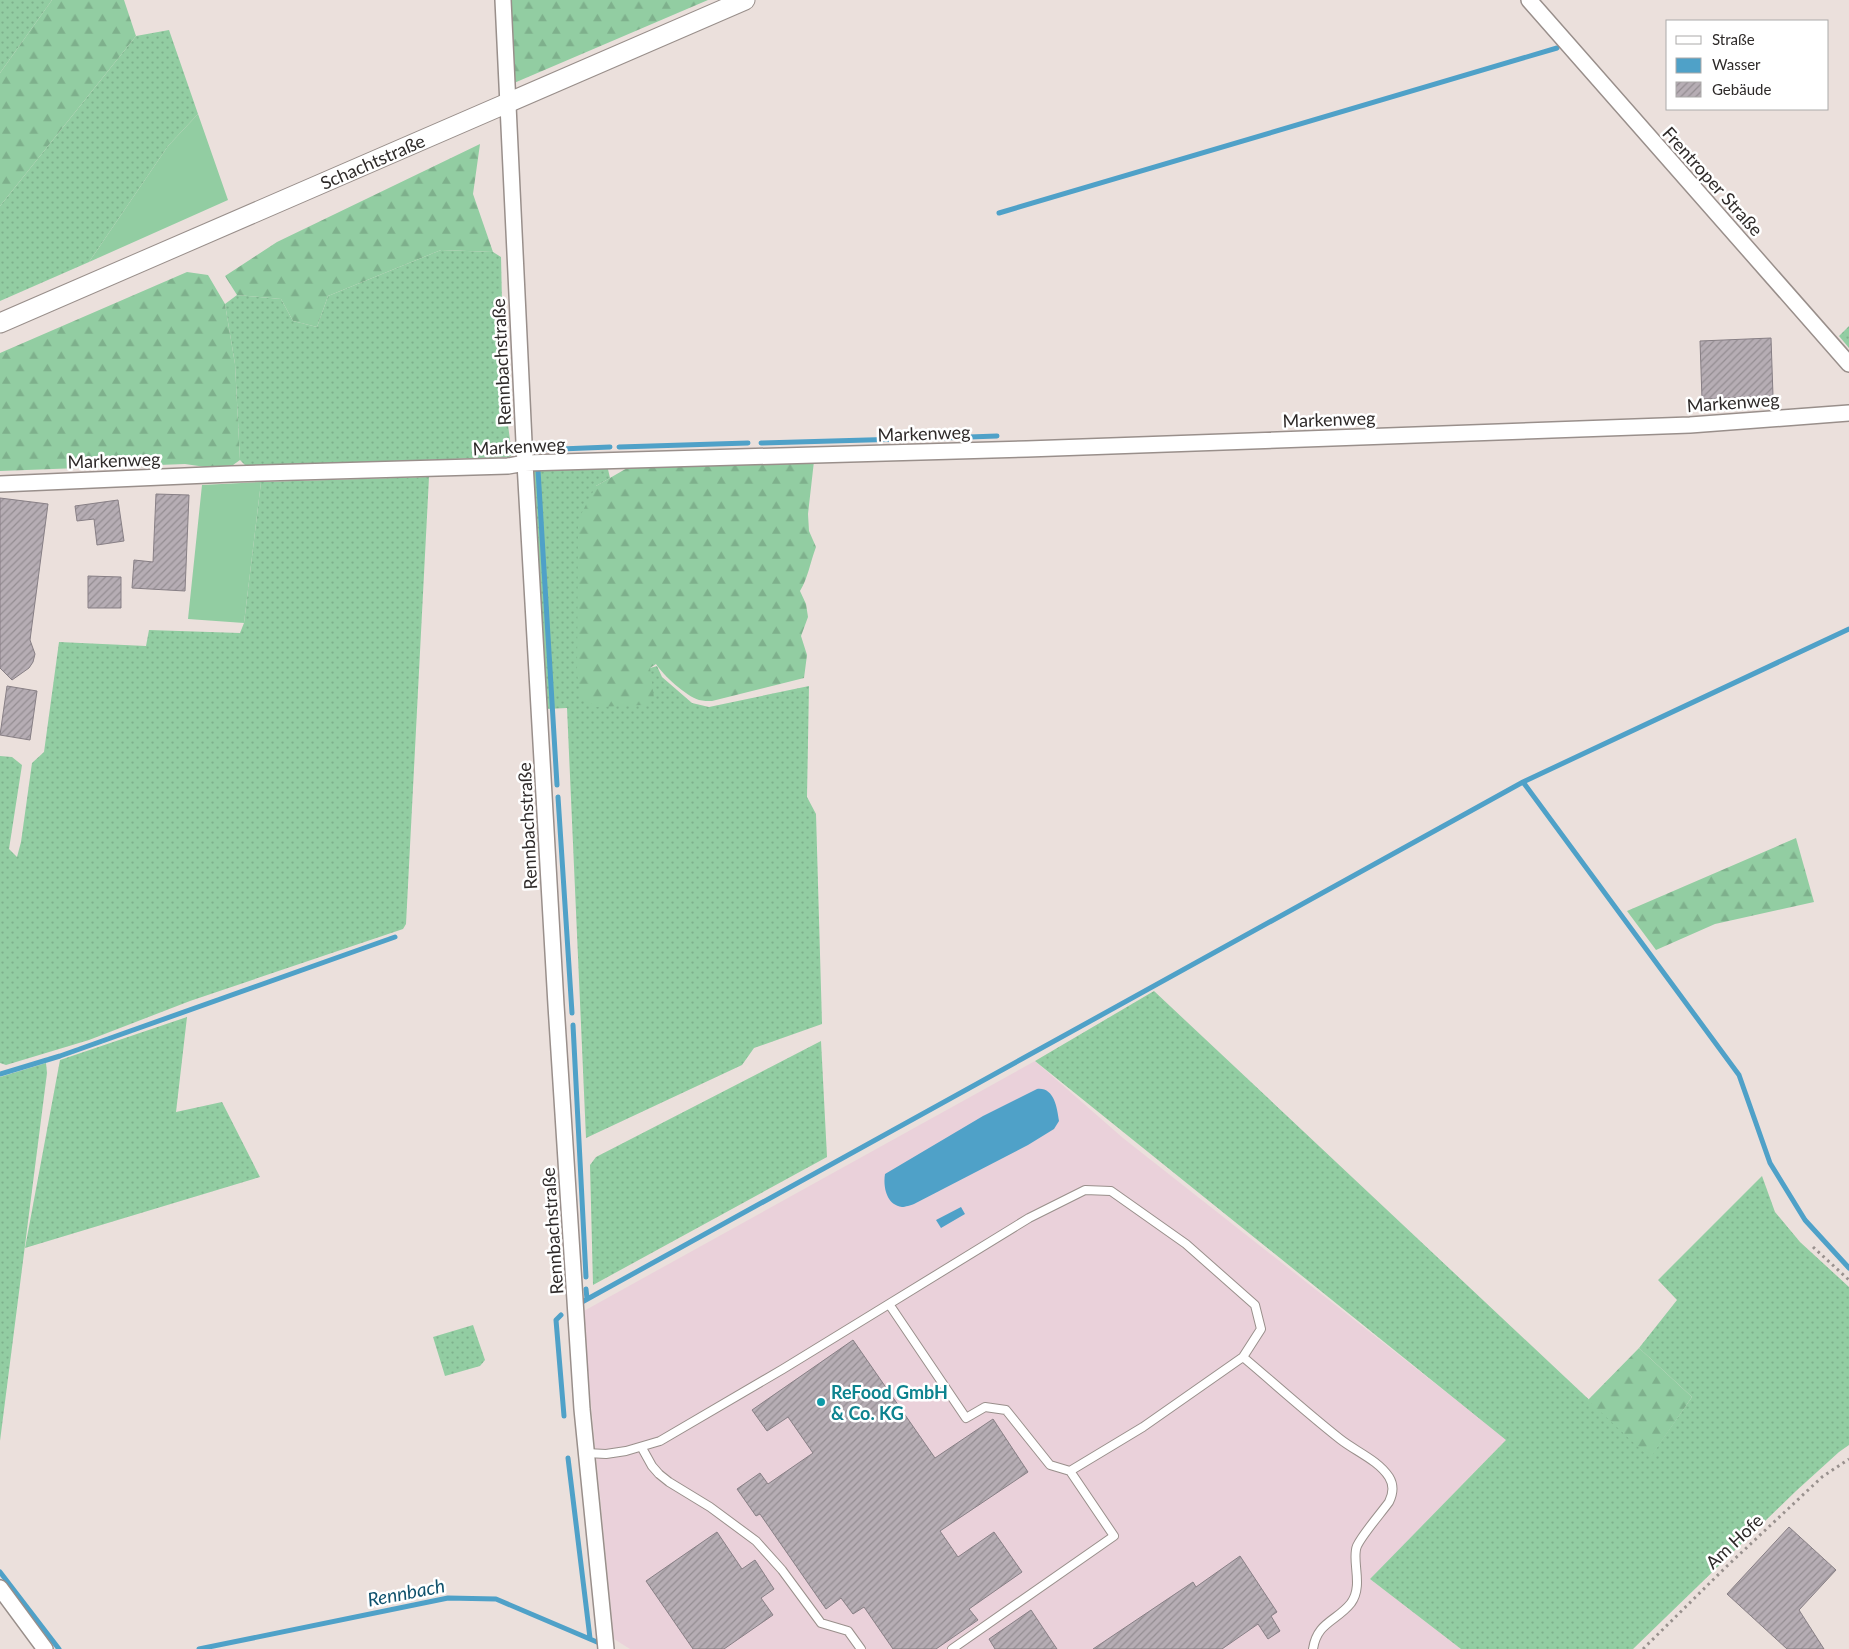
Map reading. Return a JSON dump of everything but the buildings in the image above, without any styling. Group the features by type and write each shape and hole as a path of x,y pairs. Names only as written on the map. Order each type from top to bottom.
{"street":[{"name":"Rennbachstraße","path":"502,0 525,463 555,995 586,1453 606,1649"},
{"name":"Schachtstraße","path":"0,323 745,0"},
{"name":"Frentroper Straße","path":"1529,0 1849,364"},
{"name":"Markenweg","path":"0,484 231,474 508,466 525,463 1026,449 1690,425 1849,413"},
{"path":"0,1588 44,1649"}],"lane":[{"path":"586,1453 606,1454 642,1448 660,1441 686,1428 1029,1218 1085,1190 1111,1191 1186,1244 1255,1305 1261,1329 1243,1357 1143,1427 1070,1471"},
{"path":"889,1304 966,1418 985,1407 1006,1410 1050,1465 1070,1471 1114,1536 952,1649"},
{"path":"1243,1357 1342,1440 1383,1469 1390,1478 1392,1486 1393,1494 1389,1502 1357,1546 1358,1580 1351,1602 1318,1632 1314,1640 1313,1649"},
{"path":"642,1448 659,1474 710,1507 756,1541 782,1570 821,1623 848,1631 861,1649"}],"path":[{"path":"1813,1247 1849,1280"},
{"name":"Am Hofe","path":"1643,1649 1726,1567 1822,1477 1849,1459"}],"shaded area":[{"path":"1035,1061 1123,1138 1507,1440 1370,1579 1461,1649 630,1649 614,1639 582,1312"}],"green space":[{"path":"0,0 52,0 0,73"},
{"path":"52,0 124,0 136,36 0,206 0,73"},
{"path":"510,0 708,0 514,83"},
{"path":"169,30 198,114 168,146 89,262 0,301 0,206 136,36"},
{"path":"198,114 228,200 89,262 168,146"},
{"path":"480,144 473,194 493,252 441,250 328,296 317,327 293,321 281,299 237,295 225,276 277,242"},
{"path":"441,250 493,252 501,257 504,395 512,455 509,457 246,466 240,460 235,364 225,304 237,295 281,299 293,321 317,327 328,296"},
{"path":"187,272 208,275 225,304 235,364 240,460 226,470 185,464 0,471 0,353"},
{"path":"1849,326 1849,348 1839,336"},
{"path":"814,461 808,514 809,531 816,547 800,591 806,604 808,617 801,636 807,655 804,678 712,701 704,701 694,698 682,690 656,664 650,668 654,698 643,705 596,707 581,695 577,674 578,520 596,486 629,467"},
{"path":"607,465 610,478 596,486 650,668 657,666 662,677 692,703 709,707 809,686 807,797 816,814 822,1024 754,1048 742,1065 586,1138 567,708 546,709 531,474 534,470"},
{"path":"429,477 406,924 403,929 190,1001 89,1040 6,1065 0,1063 0,756 12,757 22,765 9,849 17,857 21,842 32,763 44,752 59,642 146,646 149,630 240,633 244,623 261,482"},
{"path":"261,482 244,623 188,619 202,485"},
{"path":"1796,838 1814,902 1715,924 1656,950 1627,911"},
{"path":"1154,991 1650,1457 1692,1397 1639,1348 1677,1300 1658,1280 1762,1176 1775,1212 1800,1242 1849,1287 1849,1445 1796,1491 1633,1649 1461,1649 1370,1579 1506,1440 1035,1061"},
{"path":"187,1017 176,1112 222,1102 260,1177 25,1248 60,1060"},
{"path":"821,1041 827,1157 593,1285 590,1165 596,1157"},
{"path":"46,1063 47,1073 0,1441 0,1077"},
{"path":"473,1325 485,1360 480,1366 445,1376 433,1337"},
{"path":"1639,1348 1692,1397 1650,1458 1588,1400"}],"water":[{"path":"1037,1089 1047,1091 1054,1099 1059,1121 1054,1129 1028,1145 914,1204 902,1207 892,1203 885,1189 885,1174 983,1116"},
{"path":"961,1207 965,1214 941,1228 936,1220"}],"waterway":[{"path":"999,213 1557,48"},
{"path":"913,439 997,436"},
{"path":"761,443 902,439"},
{"path":"619,447 748,443"},
{"path":"537,453 536,450 610,447"},
{"path":"538,470 557,785"},
{"path":"582,1302 1523,782 1849,629"},
{"path":"1523,782 1739,1075 1770,1163 1805,1220 1849,1268"},
{"path":"558,797 572,1013"},
{"path":"0,1074 60,1056 395,937"},
{"path":"573,1025 586,1277"},
{"path":"586,1289 587,1299"},
{"path":"561,1315 556,1320 564,1416"},
{"path":"568,1458 590,1638"},
{"path":"0,1572 59,1649"},
{"name":"Rennbach","path":"199,1649 448,1598 496,1599 604,1645"}],"place":[{"name":"ReFood GmbH & Co. KG","path":"821,1402"}]}
